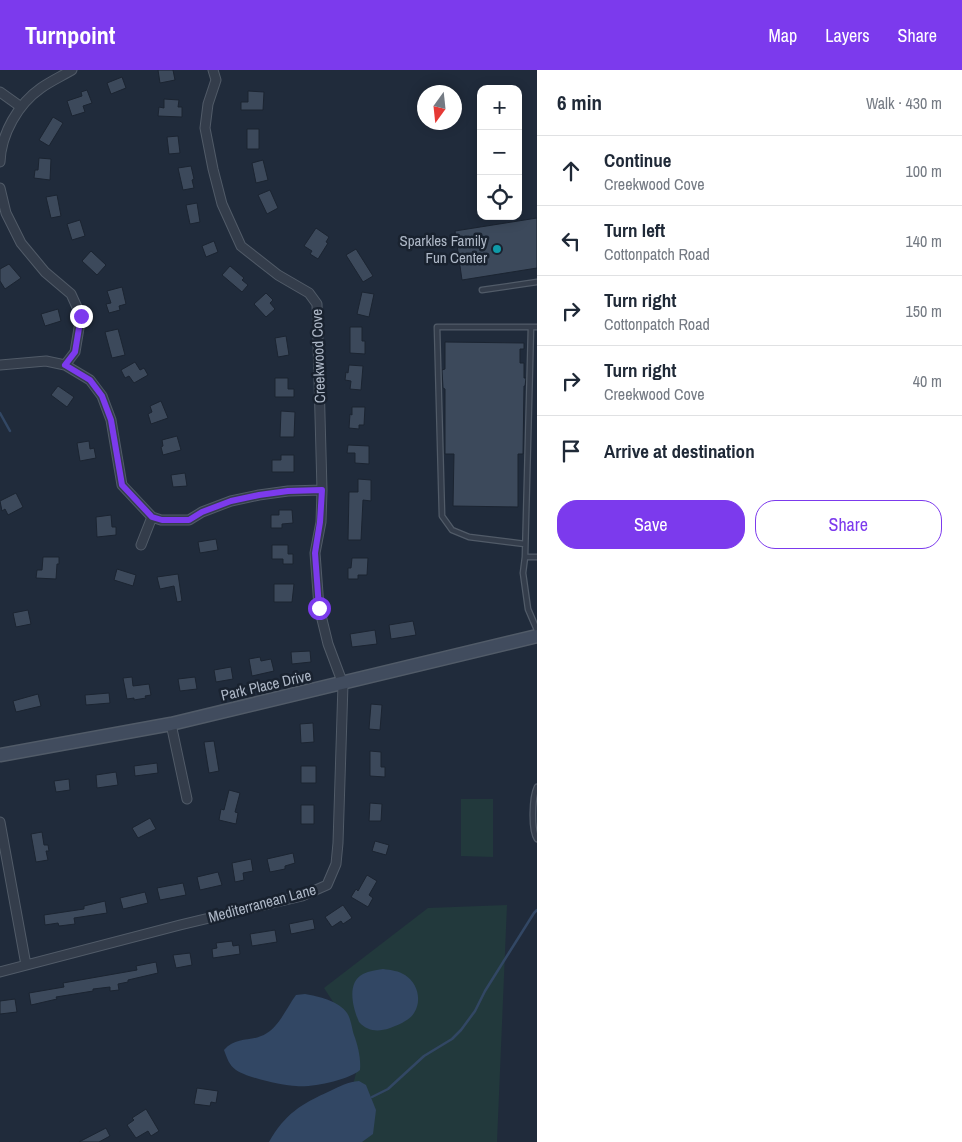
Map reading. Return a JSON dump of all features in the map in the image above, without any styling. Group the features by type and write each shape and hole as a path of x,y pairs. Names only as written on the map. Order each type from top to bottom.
{"street":[{"path":"0,162 0,153 7,131 21,107 40,89 72,70"},
{"name":"Creekwood Cove","path":"213,70 216,80 208,104 205,128 222,204 241,246 278,275 309,293 317,304 322,490 320,522 315,553 319,608 328,644 343,684"},
{"path":"0,92 21,107"},
{"path":"0,188 6,213 21,243 45,272 71,294 81,316 75,352 65,365"},
{"path":"0,364 46,361 65,365 90,380 102,396 111,420 122,485 152,517 162,520 189,520 202,512 231,501 288,491 322,490"},
{"path":"142,545 152,517"},
{"name":"Park Place Drive","path":"0,755 172,724 537,636"},
{"name":"Mediterranean Lane","path":"0,972 180,925 302,896 327,885 336,864 338,843 343,684"},
{"path":"172,724 187,798"},
{"path":"0,822 26,965"}],"lane":[{"path":"482,290 537,282"},
{"path":"525,544 470,537 452,530 442,516 437,326 537,327"},
{"path":"531,327 523,573 528,609 537,630"},
{"path":"525,557 537,557"},
{"path":"537,787 534,794 534,833 537,839"}],"green space":[{"path":"461,799 493,799 493,857 461,856"},
{"path":"507,905 497,1142 353,1142 353,1085 357,1069 351,1029 324,988 428,908"}],"water":[{"path":"383,969 392,970 409,978 416,987 418,1003 413,1015 406,1021 396,1026 374,1030 359,1022 353,1003 353,989 354,983 363,974"},
{"path":"305,994 334,1002 347,1013 358,1048 360,1070 339,1080 320,1084 290,1086 265,1081 241,1073 234,1068 228,1061 224,1050 234,1042 256,1038 272,1030 280,1021 296,995"},
{"path":"359,1081 366,1085 376,1110 373,1134 362,1142 269,1142 281,1124 302,1105 341,1086"}],"building":[{"path":"158,70 173,70 175,80 160,83"},
{"path":"122,77 126,88 111,94 107,83"},
{"path":"87,90 92,103 83,106 85,112 72,116 67,101 82,96 81,92"},
{"path":"248,91 264,92 263,110 241,110 241,102 248,102"},
{"path":"164,99 179,100 178,107 182,107 182,117 158,116 159,107 164,108"},
{"path":"53,117 63,123 49,146 39,140"},
{"path":"247,129 259,129 259,149 247,149"},
{"path":"178,136 180,153 169,154 167,137"},
{"path":"39,158 51,159 50,180 34,178 35,170 38,170"},
{"path":"263,160 268,180 256,183 252,163"},
{"path":"191,166 194,188 183,190 178,168"},
{"path":"270,190 278,208 267,214 258,195"},
{"path":"57,195 61,216 51,218 46,197"},
{"path":"197,203 200,222 190,224 186,205"},
{"name":"Sparkles Family Fun Center","path":"537,218 537,268 462,280 455,231"},
{"path":"80,220 85,236 72,240 67,224"},
{"path":"316,228 329,237 326,242 328,243 318,259 310,254 312,251 304,246"},
{"path":"214,241 218,252 206,257 202,246"},
{"path":"356,249 373,276 363,282 346,255"},
{"path":"91,251 106,265 97,275 82,261"},
{"path":"9,264 21,278 5,289 0,281 0,269"},
{"path":"230,266 244,278 242,280 248,285 242,292 222,275"},
{"path":"122,287 126,304 119,306 120,310 109,313 106,304 111,303 107,291"},
{"path":"362,292 374,294 369,317 357,314"},
{"path":"266,293 273,300 270,303 275,309 266,317 254,304"},
{"path":"58,309 61,321 45,326 41,314"},
{"path":"350,327 362,327 362,341 365,341 365,354 350,353"},
{"path":"118,329 125,355 112,358 105,332"},
{"path":"286,336 289,355 278,357 275,338"},
{"path":"445,342 524,343 524,349 520,349 520,363 524,363 524,378 526,378 524,386 523,454 518,454 518,507 453,506 454,454 445,454 445,389 443,388 442,370 445,369"},
{"path":"135,362 140,370 144,368 148,375 134,383 129,376 125,378 121,370"},
{"path":"349,365 363,366 361,390 350,389 351,381 345,380"},
{"path":"275,378 288,378 288,389 294,389 294,397 275,397"},
{"path":"58,386 74,397 67,407 51,395"},
{"path":"161,401 168,418 151,424 148,414 152,412 150,406"},
{"path":"352,407 365,407 364,425 359,425 359,429 349,428"},
{"path":"281,411 295,412 294,437 280,437"},
{"path":"177,436 181,450 163,455 162,440"},
{"path":"89,441 90,449 94,448 96,458 80,461 77,443"},
{"path":"348,445 369,446 369,464 355,463 355,453 347,453"},
{"path":"281,455 294,455 294,472 272,472 272,460 281,460"},
{"path":"185,473 187,486 173,487 171,475"},
{"path":"358,479 371,480 371,501 363,500 361,540 348,540 349,492 358,492"},
{"path":"16,493 23,507 8,515 5,509 2,511 0,501"},
{"path":"279,510 292,510 293,523 282,524 282,528 271,528 271,515 279,515"},
{"path":"111,515 112,527 116,527 116,535 97,537 96,517"},
{"path":"216,539 218,550 200,553 198,542"},
{"path":"272,545 288,545 288,554 293,554 293,564 283,564 283,559 272,559"},
{"path":"43,557 59,557 56,579 36,578 37,570 42,570"},
{"path":"352,558 368,558 367,575 358,575 358,579 348,579 348,568 351,568"},
{"path":"117,569 136,575 133,586 114,580"},
{"path":"178,574 182,601 177,602 174,586 160,589 157,577"},
{"path":"274,584 294,584 292,602 274,602"},
{"path":"28,610 31,624 16,627 13,613"},
{"path":"413,621 416,635 391,639 389,625"},
{"path":"375,630 377,644 352,647 350,634"},
{"path":"310,651 311,662 292,664 291,652"},
{"path":"260,657 261,661 271,659 274,671 252,676 249,659"},
{"path":"231,667 233,679 216,682 214,670"},
{"path":"132,677 133,686 149,684 151,695 134,700 134,698 127,699 123,678"},
{"path":"195,677 197,689 180,691 178,679"},
{"path":"109,693 110,703 86,705 85,695"},
{"path":"38,694 41,706 16,712 13,701"},
{"path":"371,704 382,705 380,730 369,729"},
{"path":"313,723 314,742 301,743 300,724"},
{"path":"214,741 219,771 209,773 204,742"},
{"path":"370,751 381,752 381,767 385,767 385,777 370,776"},
{"path":"157,763 158,773 135,776 134,766"},
{"path":"301,766 316,766 316,783 301,783"},
{"path":"116,772 118,785 97,788 96,775"},
{"path":"69,779 70,790 56,792 54,781"},
{"path":"229,790 240,793 235,812 238,813 236,824 219,820 221,809 224,810"},
{"path":"370,803 382,804 381,821 369,821"},
{"path":"301,805 314,805 314,824 301,824"},
{"path":"150,818 156,829 138,838 132,828"},
{"path":"42,832 44,845 48,845 49,851 46,851 48,860 36,862 31,834"},
{"path":"375,841 389,845 386,855 372,851"},
{"path":"293,853 295,863 285,866 285,869 270,872 267,859"},
{"path":"251,859 253,871 243,873 244,880 235,882 232,863"},
{"path":"218,872 222,885 200,890 197,877"},
{"path":"367,875 377,881 369,895 373,898 368,907 351,897 356,889 358,891"},
{"path":"183,883 186,895 160,900 157,888"},
{"path":"145,892 148,903 123,909 120,898"},
{"path":"105,901 107,913 74,918 75,924 59,926 58,923 45,925 44,915 84,909 84,906"},
{"path":"343,905 352,918 343,924 341,921 332,927 325,917"},
{"path":"313,919 315,929 291,934 289,924"},
{"path":"275,930 277,942 252,946 250,934"},
{"path":"232,941 233,946 239,945 240,954 213,958 212,949 217,948 216,943"},
{"path":"190,953 192,965 176,968 173,955"},
{"path":"156,962 158,973 118,984 119,990 110,991 110,987 93,989 93,991 56,997 57,999 31,1005 29,993 64,987 63,983 137,970 136,966"},
{"path":"15,999 17,1012 0,1014 0,1001"},
{"path":"197,1088 218,1091 216,1103 211,1102 210,1106 194,1104"},
{"path":"146,1109 159,1131 151,1136 148,1131 136,1138 127,1125 134,1120 132,1118"},
{"path":"106,1128 110,1136 99,1142 79,1142"}],"waterway":[{"path":"0,413 10,431"},
{"path":"372,1097 388,1089 424,1056 452,1039 461,1030 475,1011 485,991 537,910"}],"place":[{"name":"Sparkles Family Fun Center","path":"497,249"}],"route":[{"path":"81,316 75,352 65,365 90,380 102,396 111,420 122,485 152,517 162,520 189,520 202,512 231,501 288,491 322,490 320,522 315,553 319,608"}]}
